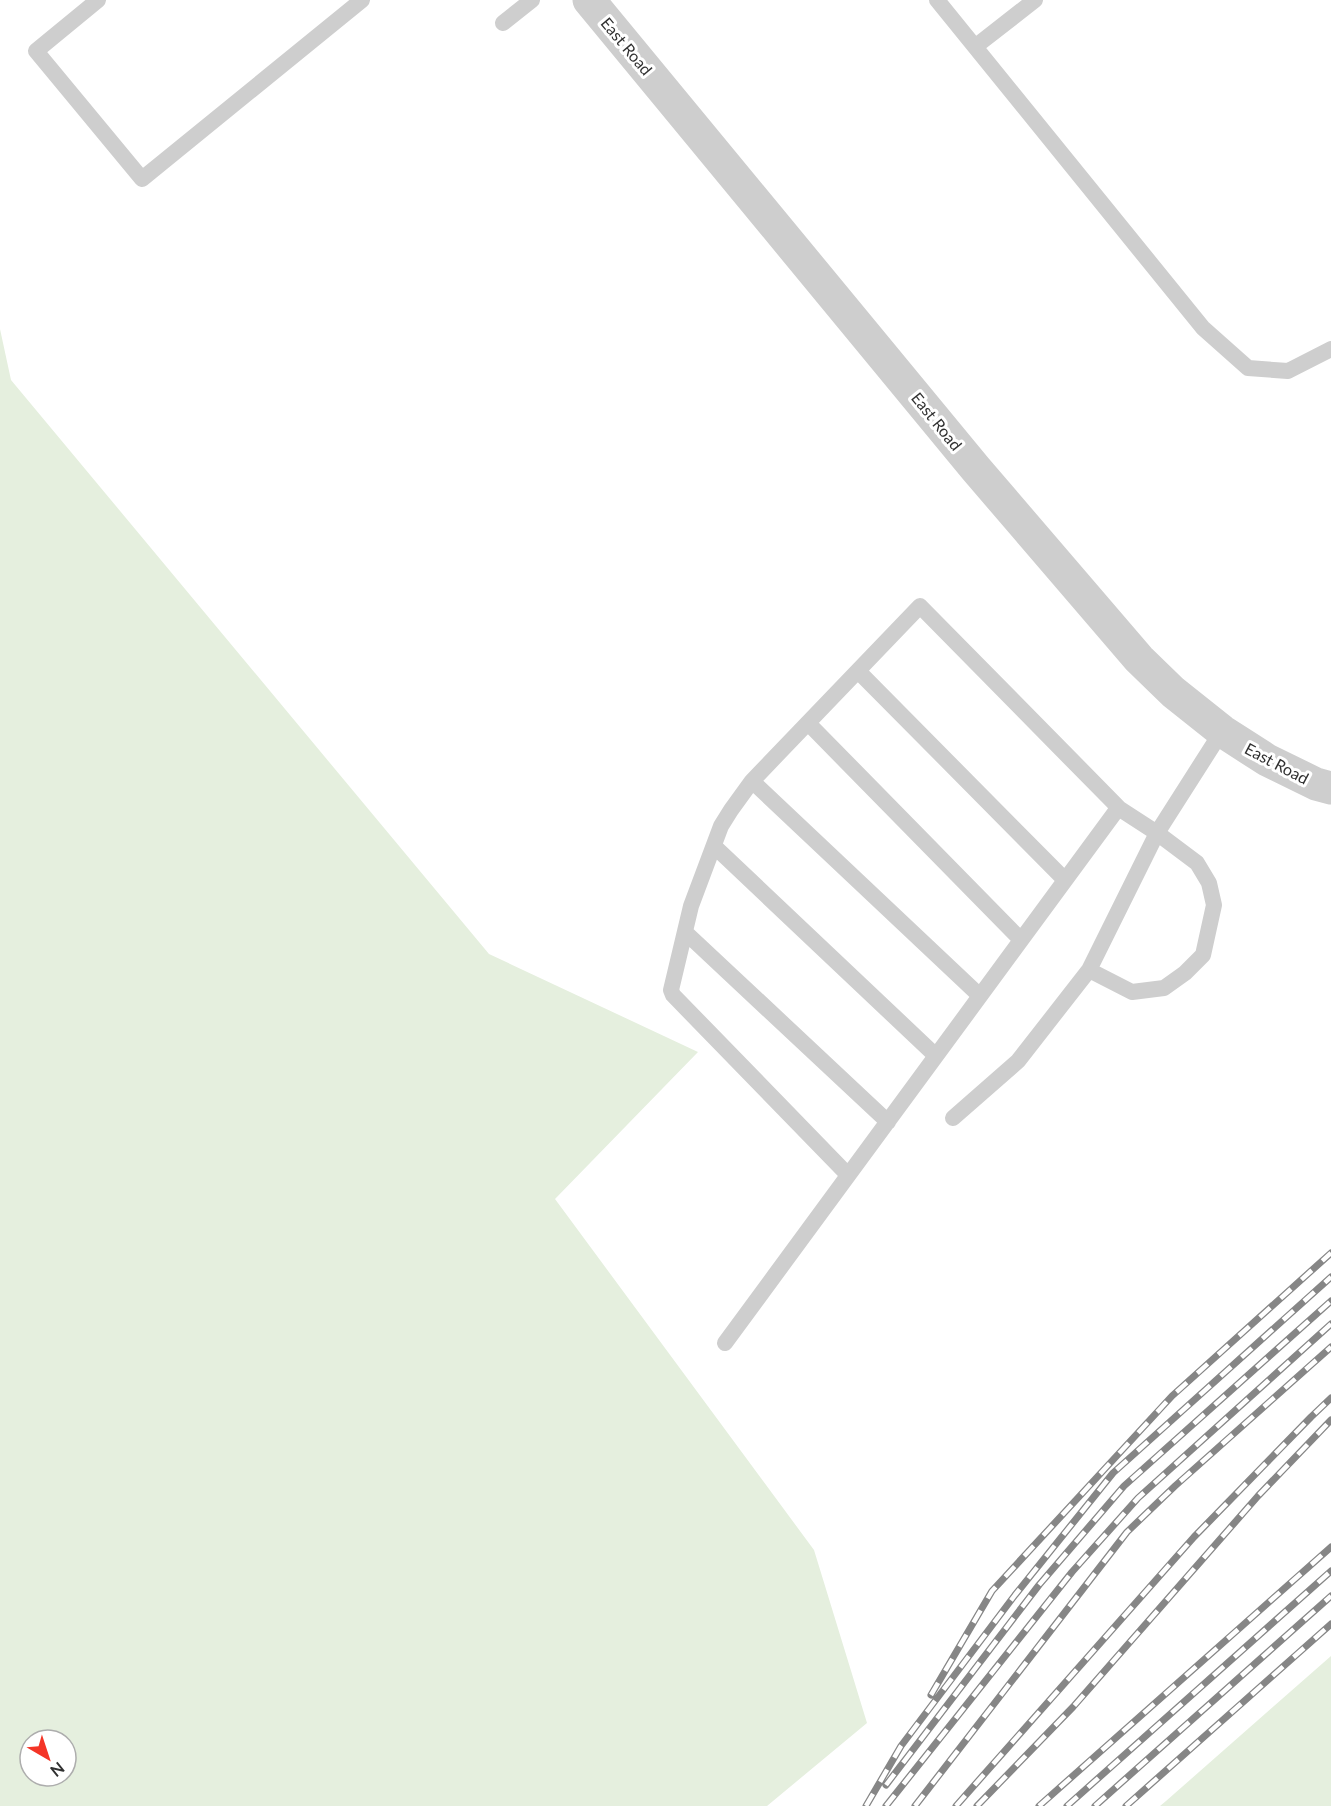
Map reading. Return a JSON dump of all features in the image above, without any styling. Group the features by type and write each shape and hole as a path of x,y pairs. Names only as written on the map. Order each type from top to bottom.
{"street":[{"name":"East Road","path":"589,0 1090,604 1139,659 1165,684 1222,731 1267,760 1316,784 1331,788"}],"lane":[{"path":"98,0 36,51 142,179 362,0"},
{"path":"503,23 532,0"},
{"path":"937,0 1203,328 1248,368 1288,370 1331,349"},
{"path":"976,46 1035,0"},
{"path":"848,1175 673,995 672,984 691,906 721,826 752,781 918,607 922,607 1120,809 1197,863 1209,883 1214,905 1203,955 1185,973 1164,988 1132,992 1089,970"},
{"path":"858,671 1065,880"},
{"path":"808,723 1020,940"},
{"path":"953,1118 1018,1061 1089,970 1157,833 1222,731"},
{"path":"752,781 980,996"},
{"path":"725,1344 1020,940 1116,811 1120,809"},
{"path":"714,846 936,1056"},
{"path":"685,932 888,1122"}],"green space":[{"path":"0,329 11,380 489,954 698,1052 555,1199 814,1550 867,1723 767,1806 0,1806"},
{"path":"1331,1656 1331,1806 1160,1806 1166,1801"}],"railway":[{"path":"931,1695 992,1591 1172,1396 1331,1253"},
{"path":"866,1806 901,1746 1015,1595 1113,1473 1331,1277"},
{"path":"886,1785 1039,1585 1124,1486 1331,1301"},
{"path":"886,1806 1072,1572 1138,1498 1331,1324"},
{"path":"915,1806 1127,1532 1175,1486 1331,1347"},
{"path":"956,1806 1194,1537 1331,1398"},
{"path":"977,1806 1073,1707 1258,1496 1331,1420"},
{"path":"1039,1806 1331,1547"},
{"path":"1067,1806 1331,1571"},
{"path":"1095,1806 1331,1596"},
{"path":"1126,1806 1331,1624"}]}
